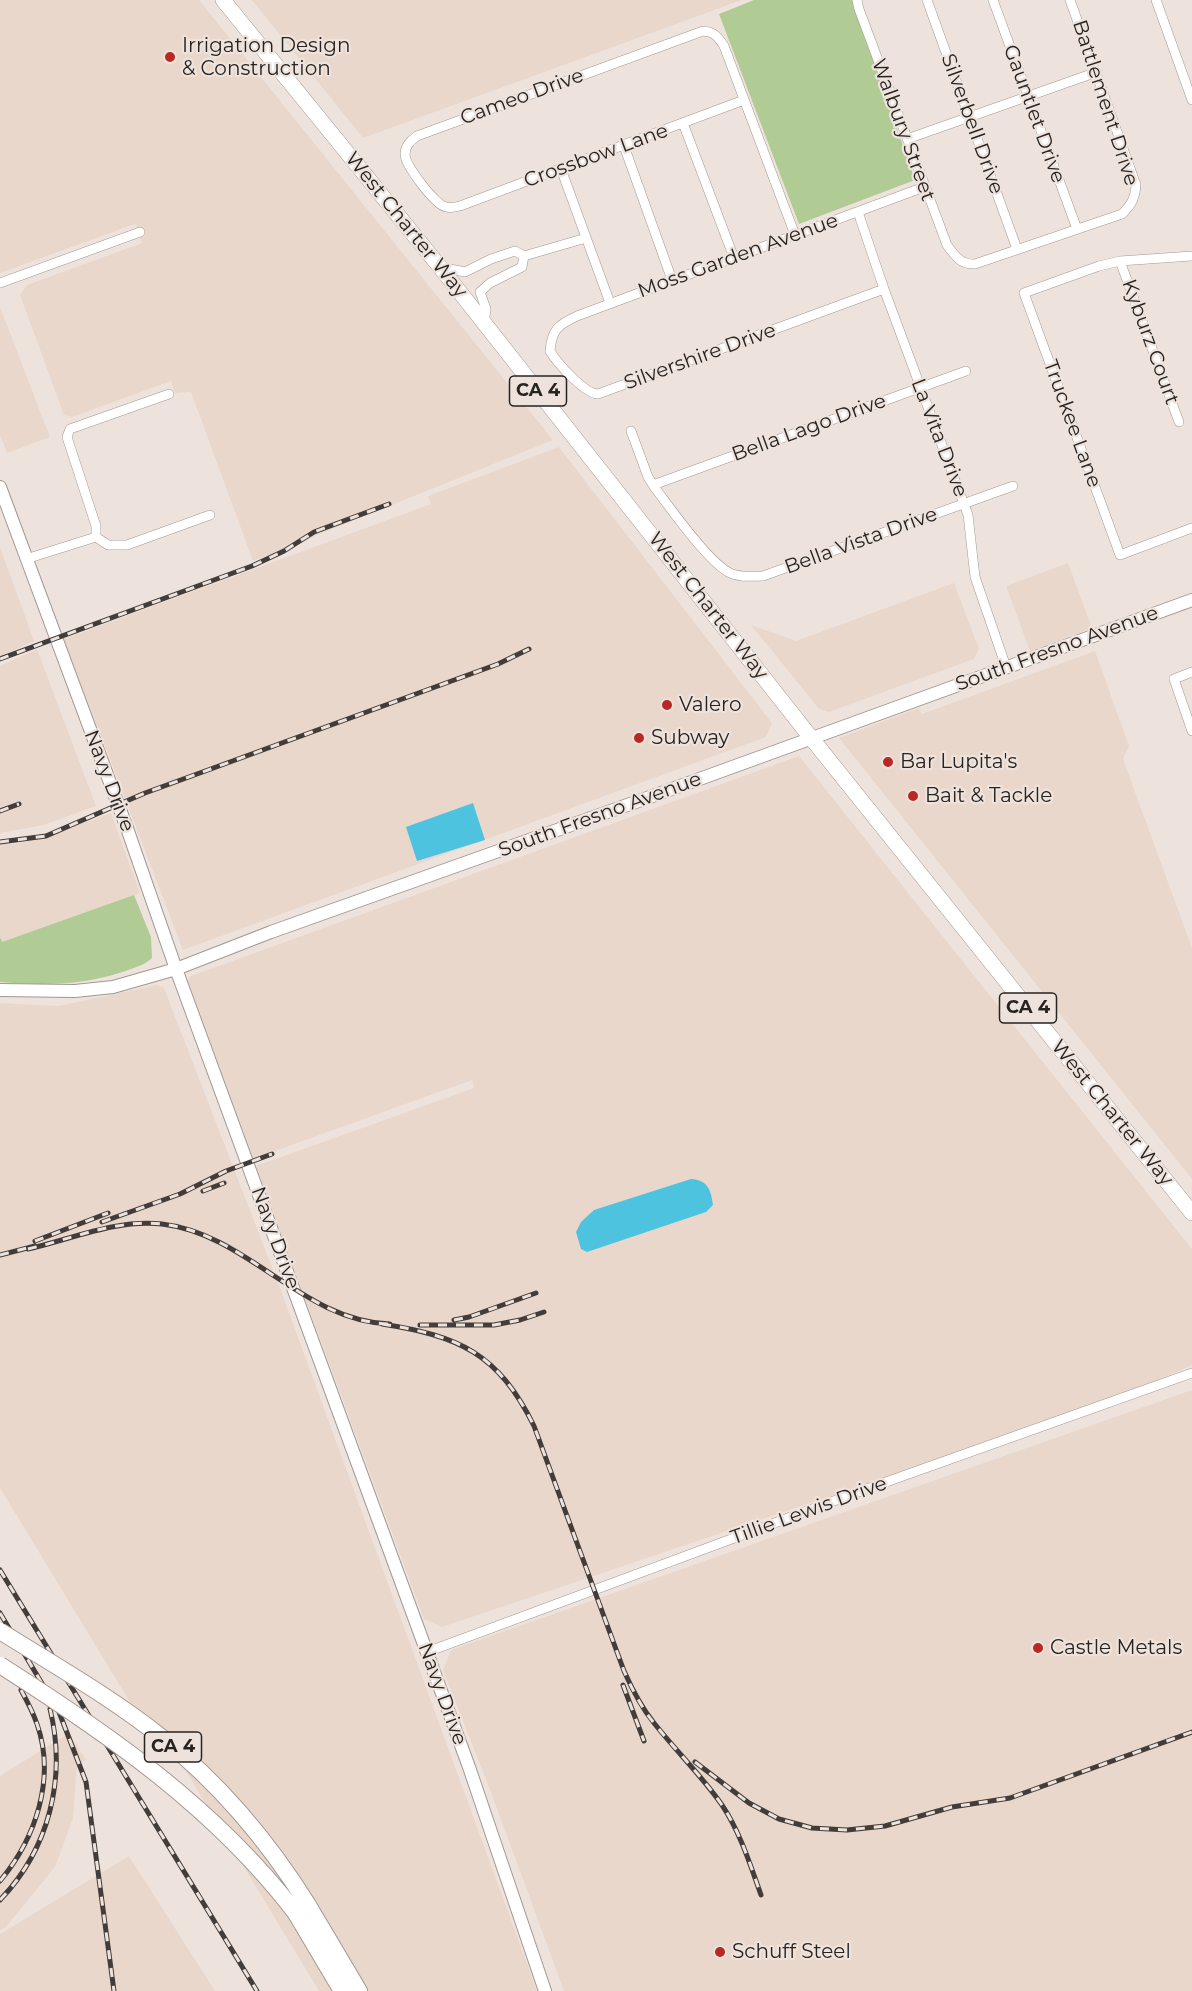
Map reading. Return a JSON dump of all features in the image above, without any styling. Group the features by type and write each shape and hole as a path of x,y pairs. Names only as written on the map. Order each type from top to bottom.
{"highway":[{"name":"West Charter Way","path":"223,0 440,267 812,739 1192,1213"},
{"name":"CA 4","path":"0,1631 136,1719 181,1754 223,1793 260,1835 302,1908 342,1991"},
{"name":"CA 4","path":"0,1665 128,1751 199,1809 302,1908 359,1991"}],"street":[{"name":"Walbury Street","path":"857,0 947,245 956,257 967,264 975,264 1017,249"},
{"name":"Silverbell Drive","path":"927,0 1017,249"},
{"name":"Gauntlet Drive","path":"993,0 1077,229"},
{"name":"Battlement Drive","path":"1070,0 1136,185 1135,197 1122,214 1077,229"},
{"path":"1155,0 1192,100"},
{"name":"Cameo Drive","path":"447,208 438,204 408,165 405,157 406,149 409,142 417,136 703,31 716,34 724,46 744,100"},
{"path":"907,139 1096,72"},
{"path":"744,100 795,235"},
{"name":"Crossbow Lane","path":"447,208 460,206 744,100"},
{"path":"683,123 734,258"},
{"path":"624,146 672,280"},
{"path":"561,169 610,303"},
{"name":"Moss Garden Avenue","path":"554,331 563,323 610,303 924,187"},
{"name":"La Vita Drive","path":"858,212 884,289 968,515 975,577 1006,667"},
{"path":"1017,249 1077,229"},
{"path":"0,283 140,232"},
{"path":"440,267 465,272 491,259 515,251 524,256 586,238"},
{"path":"484,323 486,309 480,292 490,283 522,267 524,256"},
{"path":"1120,261 1192,256"},
{"name":"Truckee Lane","path":"1120,261 1099,266 1024,293 1120,555 1192,528"},
{"name":"Kyburz Court","path":"1120,261 1179,422"},
{"name":"Silvershire Drive","path":"554,331 550,351 553,358 584,388 592,394 598,394 884,289"},
{"name":"Bella Lago Drive","path":"653,485 966,371"},
{"path":"96,537 96,526 67,436 70,429 169,394"},
{"path":"631,431 653,485"},
{"name":"Bella Vista Drive","path":"653,485 714,562 729,573 742,577 763,576 1013,486"},
{"name":"Navy Drive","path":"0,487 128,831 176,969 469,1767 545,1991"},
{"path":"96,537 108,545 127,545 210,515"},
{"path":"26,559 96,537"},
{"name":"South Fresno Avenue","path":"0,990 75,991 112,987 176,969 271,932 812,739 1192,600"},
{"path":"1192,672 1174,679 1192,731"},
{"name":"Tillie Lewis Drive","path":"427,1653 847,1496 1192,1373"}],"shaded area":[{"path":"0,0 199,0 553,440 253,561 191,392 175,393 171,381 72,417 64,415 20,295 27,285 142,243 135,224 0,273"},
{"path":"252,0 742,0 363,138"},
{"path":"0,307 50,437 7,453 0,435"},
{"path":"559,447 772,723 766,737 183,950 64,639 431,504 428,496"},
{"path":"0,547 34,641 0,657"},
{"path":"1068,563 1092,628 1030,651 1006,586"},
{"path":"954,583 979,649 974,659 829,712 819,709 751,625 796,641"},
{"path":"37,649 96,806 44,825 0,833 0,666"},
{"path":"1095,651 1129,746 1123,759 1192,948 1192,1179 839,738 919,708 922,714"},
{"path":"799,756 1192,1249 1192,1365 1104,1404 442,1627 424,1619 256,1166 474,1088 472,1080 253,1159 187,981 191,976"},
{"path":"111,813 140,893 2,942 0,937 0,844 14,844 45,838"},
{"path":"157,985 164,988 280,1288 537,1991 319,1991 161,1730 150,1735 0,1488 0,1003 59,1006"},
{"path":"1192,1390 1192,1991 564,1991 443,1670 451,1650"},
{"path":"69,1733 86,1760 77,1765 73,1818 55,1867 5,1928 0,1930 0,1776"},
{"path":"129,1856 215,1991 0,1991 0,1934"}],"green space":[{"path":"754,0 852,0 915,180 799,224 719,14"},
{"path":"134,895 151,937 152,958 147,962 115,974 83,981 50,984 0,982 0,937 2,942"}],"water":[{"path":"473,803 485,840 417,861 406,827"},
{"path":"691,1179 701,1181 710,1190 713,1205 706,1212 587,1252 581,1249 576,1232 581,1222 594,1210"}],"railway":[{"path":"0,659 252,566 284,551 314,532 389,504"},
{"path":"0,842 46,836 145,793 498,664 529,649"},
{"path":"0,811 19,804"},
{"path":"102,1222 180,1194 226,1171 272,1154"},
{"path":"203,1191 224,1183"},
{"path":"35,1241 108,1213"},
{"path":"28,1249 111,1227 128,1224 162,1224 193,1231 222,1243 329,1309 358,1319 390,1324"},
{"path":"0,1255 35,1246"},
{"path":"454,1320 469,1317 536,1293"},
{"path":"420,1325 494,1325 544,1312"},
{"path":"382,1324 433,1335 473,1352 506,1381 520,1401 534,1426 630,1684 649,1717 722,1805 749,1860 761,1895"},
{"path":"0,1570 257,1991"},
{"path":"0,1613 59,1712 86,1782 114,1991"},
{"path":"623,1685 644,1741"},
{"path":"0,1881 13,1864 33,1827 43,1786 42,1744 30,1707 21,1690"},
{"path":"0,1900 17,1880 31,1858 50,1811 55,1786 56,1761 55,1735 50,1709"},
{"path":"695,1762 749,1803 779,1819 812,1828 847,1830 885,1826 952,1807 1010,1798 1192,1732"}],"place":[{"name":"Irrigation Design & Construction","path":"170,57"},
{"name":"Valero","path":"667,705"},
{"name":"Subway","path":"639,738"},
{"name":"Bar Lupita's","path":"888,762"},
{"name":"Bait & Tackle","path":"913,796"},
{"name":"Castle Metals","path":"1038,1648"},
{"name":"Schuff Steel","path":"720,1952"}]}
